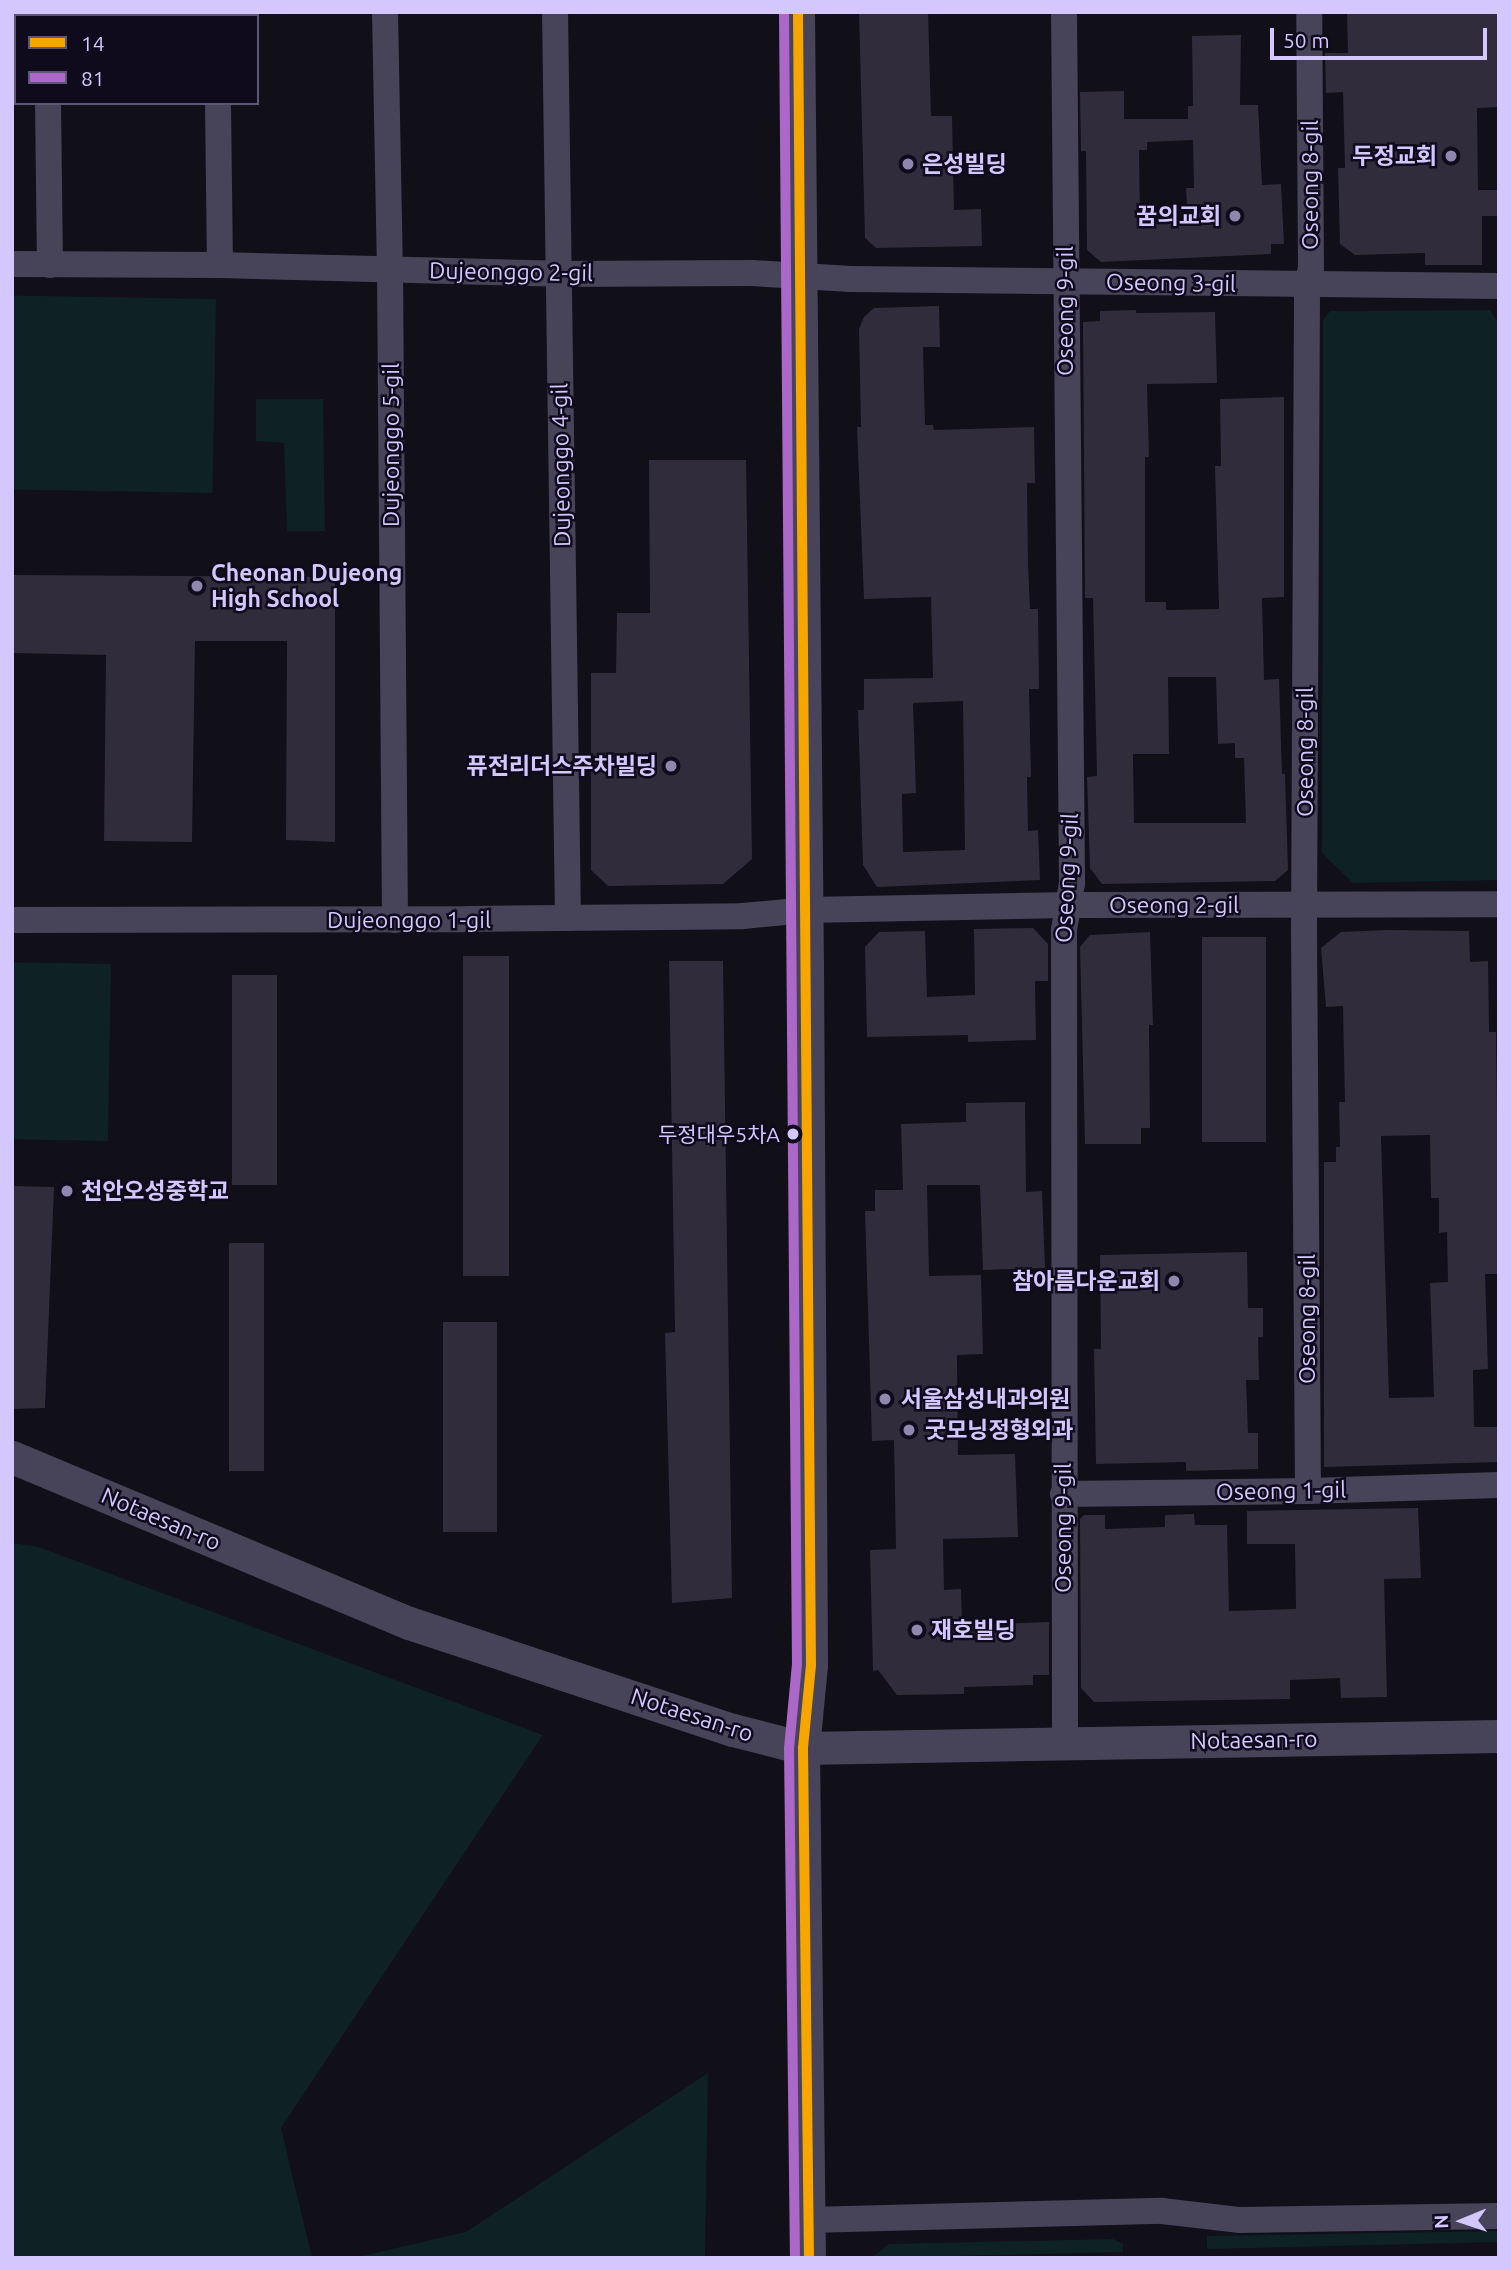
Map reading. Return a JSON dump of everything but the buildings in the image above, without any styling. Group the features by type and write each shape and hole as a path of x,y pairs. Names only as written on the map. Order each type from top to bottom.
{"street":[{"name":"Dujeonggo 5-gil","path":"385,12 390,270 395,920"},
{"name":"Dujeonggo 4-gil","path":"555,12 568,918"},
{"path":"798,12 811,1665 803,1748 809,2258"},
{"name":"Oseong 9-gil","path":"1064,12 1070,905 1063,943 1065,1743"},
{"name":"Oseong 8-gil","path":"1308,1492 1304,905 1307,285 1311,268 1309,12"},
{"path":"48,105 50,265"},
{"path":"218,105 220,265"},
{"name":"Dujeonggo 2-gil","path":"12,264 220,265 558,274 802,275"},
{"name":"Oseong 3-gil","path":"802,275 851,279 1499,286"},
{"name":"Oseong 2-gil","path":"806,910 1070,905 1499,904"},
{"name":"Dujeonggo 1-gil","path":"12,920 743,916 806,910"},
{"name":"Notaesan-ro","path":"12,1457 409,1623 733,1730 803,1748 1499,1736"},
{"name":"Oseong 1-gil","path":"1063,1494 1308,1492 1499,1485"},
{"path":"809,2220 1161,2211 1240,2220 1499,2216"}],"green space":[{"path":"12,295 216,299 213,493 12,489"},
{"path":"1490,310 1499,324 1499,880 1353,883 1322,853 1323,320 1330,311"},
{"path":"256,399 323,399 325,531 287,531 284,443 256,441"},
{"path":"12,962 111,964 108,1141 12,1139"},
{"path":"12,1543 39,1547 543,1735 281,2128 312,2258 12,2258"},
{"path":"708,2073 705,2258 353,2258 466,2232"},
{"path":"1499,2231 1499,2242 1207,2249 1207,2236"},
{"path":"1113,2239 1123,2244 1123,2252 871,2258 889,2244"}],"transit line":[{"name":"81","path":"784,12 797,1664 789,1748 795,2258"},
{"name":"14","path":"798,12 811,1665 803,1748 809,2258"}],"place":[{"name":"두정교회","path":"1451,156"},
{"name":"은성빌딩","path":"908,164"},
{"name":"꿈의교회","path":"1235,216"},
{"name":"Cheonan Dujeong High School","path":"197,586"},
{"name":"퓨전리더스주차빌딩","path":"671,766"},
{"name":"두정대우5차A","path":"793,1134"},
{"name":"천안오성중학교","path":"67,1191"},
{"name":"참아름다운교회","path":"1174,1281"},
{"name":"서울삼성내과의원","path":"885,1399"},
{"name":"굿모닝정형외과","path":"909,1430"},
{"name":"재호빌딩","path":"917,1630"}]}
